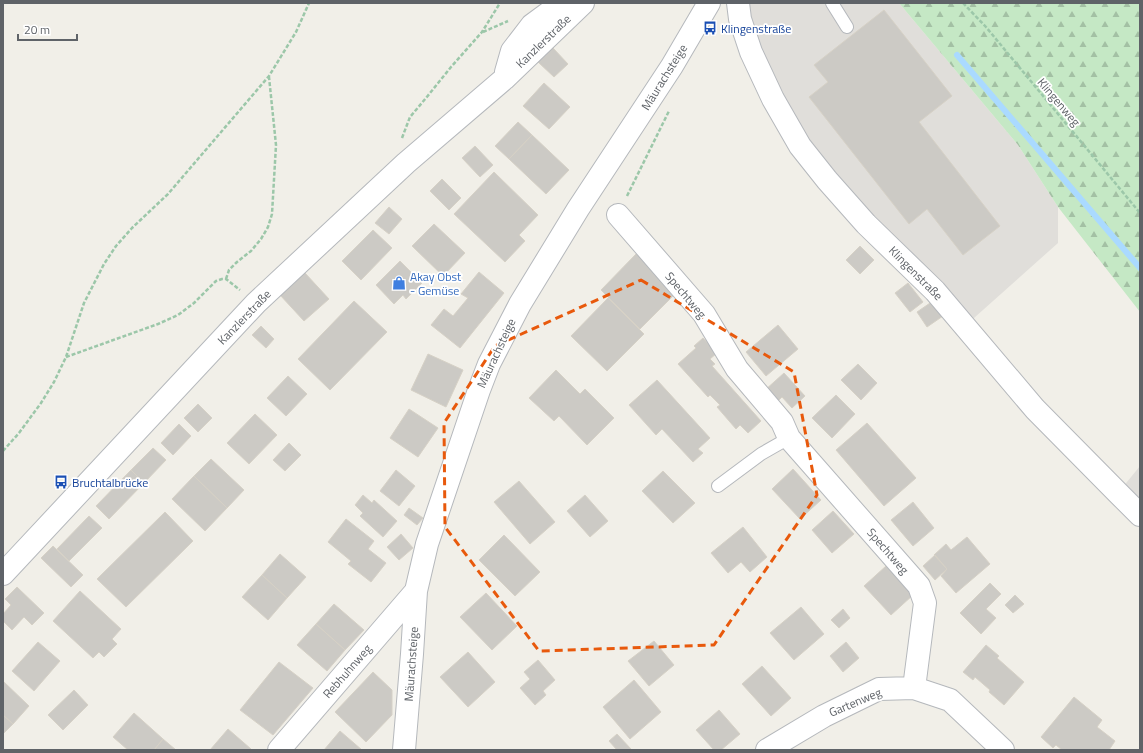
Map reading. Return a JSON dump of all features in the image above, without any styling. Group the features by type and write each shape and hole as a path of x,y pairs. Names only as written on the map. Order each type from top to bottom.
{"street":[{"name":"Kanzlerstraße","path":"504,79 512,51 532,25 562,3"},
{"name":"Kanzlerstraße","path":"3,574 256,303 406,163 504,79 583,3"},
{"name":"Mäurachsteige","path":"404,750 416,591 427,544 489,364 520,304 578,209 672,66 709,3"},
{"name":"Klingenstraße","path":"738,3 740,19 751,52 773,99 805,152 827,180 866,224 935,291 1035,409 1140,515"},
{"name":"Spechtweg","path":"618,215 704,314 737,368 782,422 789,438 919,586 925,603 914,688"},
{"name":"Rebhuhnweg","path":"279,750 416,591"},
{"name":"Gartenweg","path":"767,750 824,716 879,690 914,688 950,700 1003,750"}],"lane":[{"path":"832,3 847,27"},
{"path":"718,486 761,454 789,438"}],"path":[{"path":"3,451 41,403 54,382 66,357 84,303 104,264 116,246 132,228 168,194 269,76 296,32 310,3"},
{"path":"406,163 400,145 410,117 482,32 500,3"},
{"name":"Klingenweg","path":"963,3 986,27 1140,213"},
{"path":"66,357 158,324 178,315 194,303 216,281 222,278 226,279 229,270 251,251 261,239 268,227 272,214 276,145 269,76"},
{"path":"618,215 673,104"}],"highlighted area":[{"path":"641,280 794,372 817,495 714,645 539,651 445,527 444,423 495,346"}],"shaded area":[{"path":"738,3 899,3 1018,145 1058,207 1058,243 965,326 800,146"},
{"path":"1140,466 1140,515 1118,493"}],"green space":[{"path":"899,3 1140,3 1140,312 1058,207 1018,145"}],"building":[{"path":"884,10 952,96 919,122 1000,226 963,255 927,209 909,224 809,97 828,82 814,65"},
{"path":"553,48 568,64 554,77 538,62"},
{"path":"544,83 570,107 549,129 523,106"},
{"path":"518,122 532,135 509,159 495,146"},
{"path":"532,135 569,170 546,194 509,159"},
{"path":"475,146 493,165 480,177 462,158"},
{"path":"494,172 538,215 519,235 525,241 505,262 454,214"},
{"path":"442,179 461,198 449,210 430,191"},
{"path":"389,207 402,219 389,234 375,223"},
{"path":"434,224 465,253 443,276 412,246"},
{"path":"373,230 392,248 361,280 342,261"},
{"path":"860,246 874,260 860,274 846,260"},
{"path":"636,254 676,293 640,329 601,290"},
{"path":"400,261 422,283 406,299 403,295 394,304 376,285"},
{"path":"479,272 504,293 460,348 431,325 444,309 453,316 468,298 461,294"},
{"path":"305,273 329,299 304,321 280,295"},
{"path":"908,283 923,302 910,312 895,293"},
{"path":"608,298 644,334 607,371 571,336"},
{"path":"354,301 387,332 330,390 298,359"},
{"path":"933,301 943,316 927,327 917,312"},
{"path":"778,325 798,349 766,376 746,352"},
{"path":"261,326 274,339 266,348 252,335"},
{"path":"703,338 717,353 710,359 715,364 712,366 761,421 748,433 740,425 736,429 717,407 720,405 710,395 708,397 678,364 696,348 694,346"},
{"path":"428,354 463,370 446,407 411,390"},
{"path":"858,364 877,383 861,400 841,380"},
{"path":"556,370 580,394 585,389 614,418 587,445 559,416 554,421 529,398"},
{"path":"784,373 805,396 792,408 782,397 776,403 764,391"},
{"path":"288,376 307,394 286,416 267,398"},
{"path":"657,380 710,438 698,449 703,453 693,462 662,429 656,435 629,405"},
{"path":"836,395 855,414 832,438 812,418"},
{"path":"198,404 212,418 198,432 184,418"},
{"path":"409,409 438,428 418,457 390,438"},
{"path":"255,414 277,435 249,464 227,443"},
{"path":"867,423 916,478 884,506 836,450"},
{"path":"179,424 191,436 173,455 161,443"},
{"path":"289,443 301,455 285,471 273,460"},
{"path":"153,448 166,460 144,483 131,470"},
{"path":"211,459 244,490 227,508 194,476"},
{"path":"793,469 821,500 800,519 772,489"},
{"path":"131,470 144,483 109,519 96,506"},
{"path":"396,470 415,486 399,506 380,491"},
{"path":"663,471 695,503 673,523 642,491"},
{"path":"194,476 227,508 205,531 172,499"},
{"path":"519,481 555,522 530,544 494,502"},
{"path":"363,495 372,503 374,500 397,521 383,537 360,516 363,513 355,505"},
{"path":"585,495 608,521 590,537 567,511"},
{"path":"913,502 934,528 913,546 891,520"},
{"path":"409,508 423,518 417,525 404,515"},
{"path":"833,511 854,534 832,553 812,530"},
{"path":"165,512 193,541 126,607 97,579"},
{"path":"89,516 102,528 69,561 57,549"},
{"path":"346,519 374,541 368,549 386,563 371,582 348,564 351,561 328,542"},
{"path":"743,527 767,557 750,572 741,562 728,573 711,553"},
{"path":"401,534 413,548 399,560 387,547"},
{"path":"504,535 540,572 515,596 479,560"},
{"path":"967,537 990,564 956,593 941,576 947,569 934,555 946,544 951,550"},
{"path":"53,546 83,575 71,587 41,558"},
{"path":"280,554 306,577 287,598 262,575"},
{"path":"935,555 947,569 935,580 923,566"},
{"path":"886,566 913,595 891,615 864,586"},
{"path":"262,575 287,598 268,620 242,597"},
{"path":"990,583 1001,594 986,609 996,618 981,634 960,613"},
{"path":"17,587 44,613 32,625 24,617 12,630 3,621 3,614 11,605 5,599"},
{"path":"80,591 121,629 112,639 117,644 104,657 99,652 93,658 53,621"},
{"path":"486,593 517,626 492,650 460,617"},
{"path":"1015,595 1024,604 1013,613 1005,605"},
{"path":"334,604 364,630 345,650 316,624"},
{"path":"801,607 824,634 794,660 770,633"},
{"path":"843,609 850,618 839,628 831,620"},
{"path":"316,624 345,650 327,671 297,645"},
{"path":"654,641 674,665 649,686 628,661"},
{"path":"38,642 60,661 34,691 12,671"},
{"path":"846,642 859,658 843,672 830,656"},
{"path":"986,645 999,656 997,658 1024,682 1004,705 975,677 973,680 963,672"},
{"path":"468,652 495,682 468,707 440,677"},
{"path":"538,660 555,680 543,691 546,695 535,705 520,688 530,679 524,672"},
{"path":"279,662 313,688 273,735 240,710"},
{"path":"762,666 791,698 771,716 742,684"},
{"path":"373,672 392,690 392,715 366,742 335,712"},
{"path":"634,680 661,712 630,739 603,707"},
{"path":"3,681 29,706 13,724 3,715"},
{"path":"74,690 88,705 63,730 48,715"},
{"path":"1074,697 1102,720 1097,727 1115,741 1109,750 1062,750 1056,745 1053,748 1041,737"},
{"path":"719,710 740,734 721,750 714,750 696,730"},
{"path":"134,713 163,739 154,750 128,750 113,737"},
{"path":"3,715 13,724 3,734"},
{"path":"228,729 251,749 210,750"},
{"path":"340,731 362,750 324,750"},
{"path":"617,734 631,749 617,750 609,741"},
{"path":"163,739 176,750 154,750"}],"waterway":[{"path":"957,55 1140,268"}],"place":[{"name":"Klingenstraße","path":"710,28"},
{"name":"Akay Obst - Gemüse","path":"399,283"},
{"name":"Bruchtalbrücke","path":"61,482"}]}
